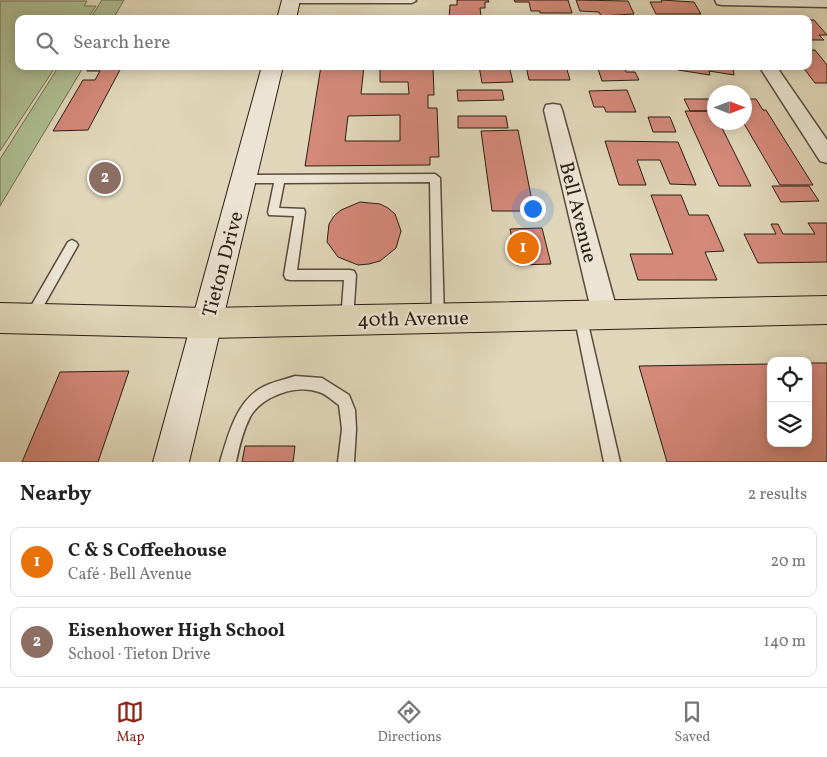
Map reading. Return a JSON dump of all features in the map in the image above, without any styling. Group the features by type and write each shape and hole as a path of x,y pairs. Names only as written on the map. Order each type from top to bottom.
{"main road":[{"name":"Tieton Drive","path":"171,462 272,70"},
{"name":"40th Avenue","path":"0,318 206,323 827,310"}],"street":[{"path":"722,1 827,2"},
{"path":"722,1 731,15"},
{"path":"770,70 827,156"},
{"name":"Bell Avenue","path":"554,110 592,314"}],"lane":[{"path":"289,7 412,1"},
{"path":"244,179 435,178 438,318"},
{"path":"280,179 274,212 300,212 290,275 350,275 346,320"},
{"path":"30,319 72,244"},
{"path":"592,314 612,462"},
{"path":"228,462 234,440 246,412 265,393 295,384 322,385 344,400 348,410 346,462"}],"green space":[{"path":"102,0 124,0 115,15 93,15"},
{"path":"0,1 87,1 84,6 96,6 90,15 15,15 15,70 53,70 0,151"},
{"path":"56,70 82,70 0,206 0,159"}],"building":[{"path":"457,0 488,0 489,2 485,2 485,8 480,8 481,15 449,15 450,5 457,5"},
{"path":"514,0 568,0 572,13 540,13 540,11 531,11 529,2 515,2"},
{"path":"576,0 628,1 634,14 600,15 599,12 580,11"},
{"path":"661,0 694,2 701,14 656,14 650,2 662,2"},
{"path":"812,20 827,35 819,35 824,40 812,40"},
{"path":"812,50 815,50 827,65 827,83 815,83 805,70 812,70"},
{"path":"120,70 88,130 53,131 83,80 95,80 100,71 87,71"},
{"path":"320,70 364,70 361,94 409,94 408,82 380,82 380,70 433,70 434,95 428,95 428,108 437,108 439,157 430,157 430,165 305,166","holes":["400,115 400,141 345,141 348,116"]},
{"path":"480,70 510,70 513,82 482,83"},
{"path":"527,70 567,70 570,80 529,80"},
{"path":"598,70 635,72 639,80 602,81"},
{"path":"678,70 733,70 734,75 709,71 710,75"},
{"path":"457,90 502,90 504,100 458,101"},
{"path":"627,90 636,112 606,112 604,107 594,107 589,91"},
{"path":"684,99 707,99 707,111 690,111"},
{"path":"752,99 756,99 763,110 766,110 813,185 780,185 748,130 752,130"},
{"path":"685,111 707,111 707,130 723,130 751,186 719,186"},
{"path":"458,116 506,116 508,128 458,128"},
{"path":"648,117 670,117 676,132 653,132"},
{"path":"518,130 534,211 492,211 481,131"},
{"path":"605,141 678,142 696,185 670,184 660,160 637,160 646,185 619,185"},
{"path":"772,186 809,186 819,201 781,202"},
{"path":"651,195 681,195 689,215 708,215 724,251 705,252 717,280 638,280 630,254 673,254"},
{"path":"360,202 380,204 388,208 395,214 401,231 396,248 380,261 358,265 338,257 327,242 329,224 334,216 341,210"},
{"path":"808,223 827,223 827,262 758,263 744,234 776,234 771,224 778,224 783,234 815,234"},
{"path":"542,228 551,264 517,265 510,229"},
{"path":"812,363 827,363 827,462 667,462 639,366 767,364 767,447 812,447"},
{"path":"129,371 98,462 22,462 60,372"},
{"path":"245,446 295,446 293,462 242,462"}],"place":[{"name":"Eisenhower High School","path":"105,178"},
{"name":"C & S Coffeehouse","path":"523,248"}]}
